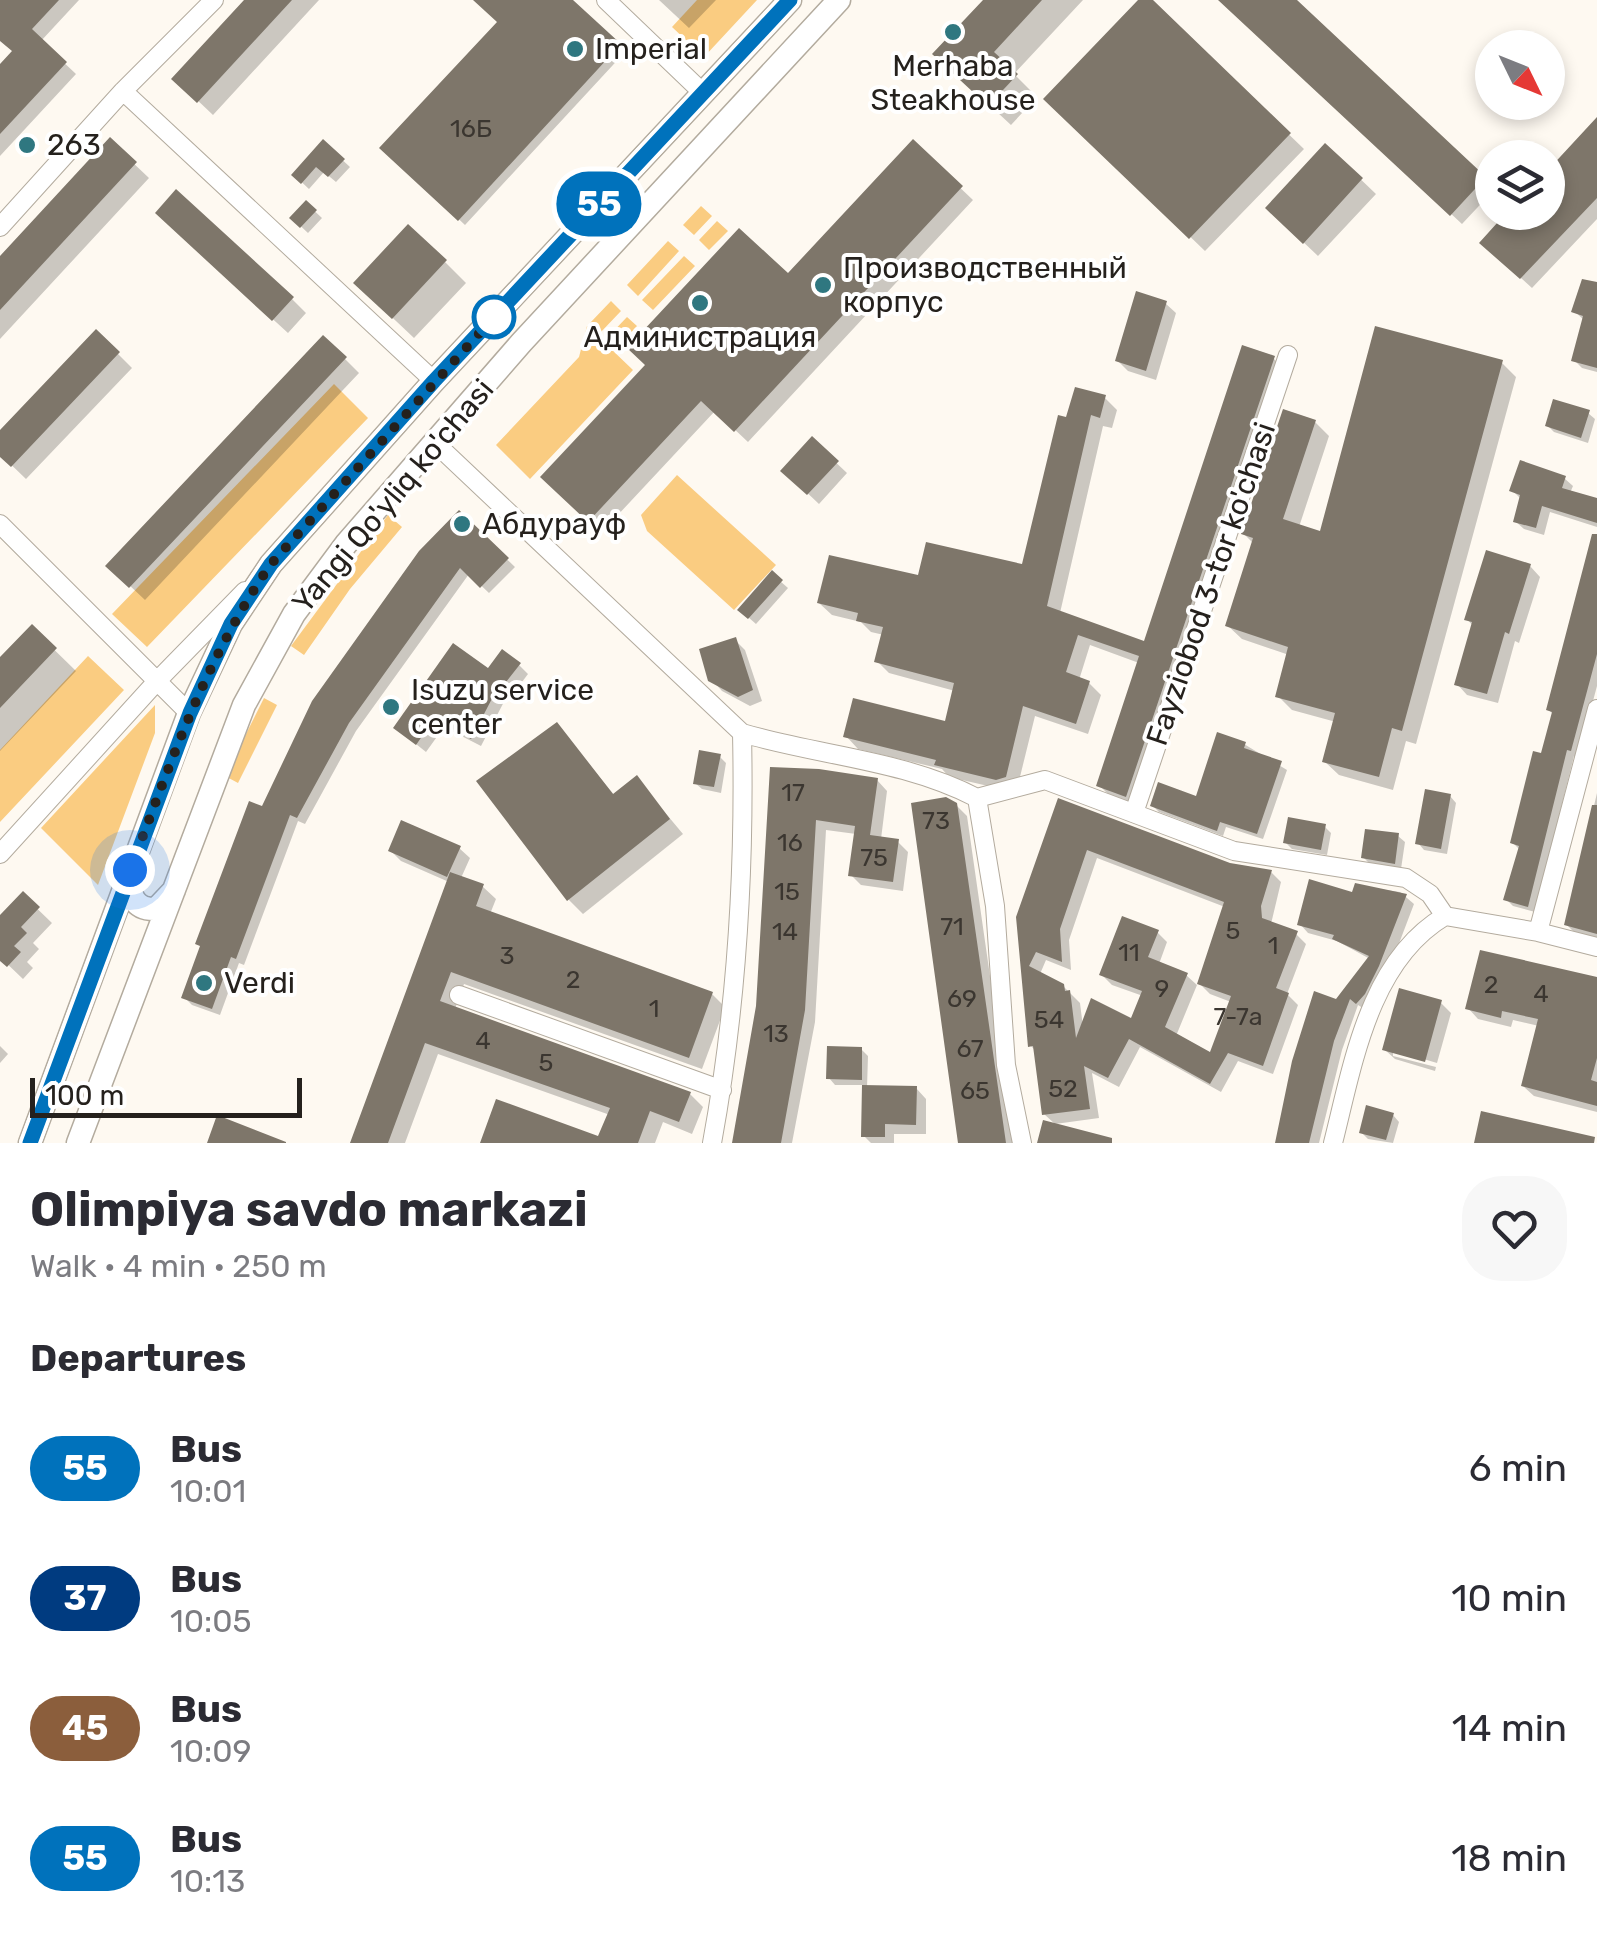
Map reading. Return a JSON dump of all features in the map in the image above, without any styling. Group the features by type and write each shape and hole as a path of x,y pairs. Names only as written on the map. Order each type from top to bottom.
{"main road":[{"name":"Yangi Qo'yliq ko'chasi","path":"30,1143 190,713 231,624 271,564 313,516 790,0"},
{"name":"Yangi Qo'yliq ko'chasi","path":"78,1143 244,705 294,614 346,544 434,442 839,0"},
{"path":"733,62 758,86"},
{"path":"313,516 327,514 339,518 346,530 346,544"},
{"path":"130,870 132,899 140,907 156,909 174,890"}],"street":[{"path":"2,222 214,0"},
{"path":"606,0 703,93"},
{"path":"123,91 434,381"},
{"name":"Fayziobod 3-tor ko'chasi","path":"1134,813 1288,355"},
{"path":"434,442 742,733 791,748 902,770 949,784 977,798 1045,780 1234,850 1406,878 1430,894 1445,916"},
{"path":"0,524 190,713"},
{"path":"0,854 158,680 271,564"},
{"path":"1538,932 1597,709"},
{"path":"712,1143 739,948 742,733"},
{"path":"977,798 995,906 1006,1065 1022,1143"},
{"path":"1334,1143 1359,1040 1378,997 1421,930 1445,916 1597,947"},
{"path":"459,995 722,1090"}],"shaded area":[{"path":"697,0 757,0 704,57 672,27"},
{"path":"701,206 712,216 694,235 683,225"},
{"path":"717,221 728,231 709,250 699,240"},
{"path":"668,241 679,251 638,296 627,285"},
{"path":"684,256 695,266 653,310 642,300"},
{"path":"611,301 621,311 600,333 590,323"},
{"path":"627,317 637,326 616,349 606,339"},
{"path":"587,326 633,370 530,479 496,445 579,357"},
{"path":"334,384 368,418 147,647 112,614"},
{"path":"677,475 776,565 734,610 647,531 641,515"},
{"path":"388,515 402,527 350,589 304,655 291,646"},
{"path":"88,656 124,690 0,822 0,750"},
{"path":"264,698 277,705 238,783 225,776"},
{"path":"155,705 155,733 98,885 41,828"}],"building":[{"path":"0,0 59,0 32,29 67,62 0,134 0,64 12,51 0,41"},
{"path":"244,0 292,0 197,103 171,79"},
{"path":"473,0 573,0 621,44 458,221 379,148 497,22"},
{"path":"983,0 1042,0 994,52 1018,74 988,106 932,54"},
{"path":"1138,0 1153,0 1291,133 1189,239 1043,99"},
{"path":"1218,0 1297,0 1475,167 1475,189 1450,216"},
{"path":"1597,117 1597,198 1520,279 1479,243 1491,230 1565,230 1565,152"},
{"path":"110,137 137,162 0,310 0,256"},
{"path":"323,139 345,159 328,177 316,167 301,184 291,175"},
{"path":"913,139 963,186 734,432 701,401 588,522 540,477 645,365 627,348 739,228 788,273"},
{"path":"1325,143 1363,178 1303,244 1265,208"},
{"path":"176,189 294,297 272,321 155,213"},
{"path":"306,200 317,210 300,228 289,218"},
{"path":"408,224 447,260 392,319 353,283"},
{"path":"1582,279 1597,282 1597,368 1571,361 1583,316 1571,312"},
{"path":"1136,291 1167,301 1146,371 1115,361"},
{"path":"1375,326 1503,360 1402,731 1392,728 1379,777 1322,762 1335,713 1275,697 1288,647 1225,626 1253,538 1241,534 1283,409 1316,420 1283,519 1320,531"},
{"path":"96,329 120,352 11,467 0,457 0,430"},
{"path":"323,335 347,357 129,588 105,566"},
{"path":"1242,345 1275,356 1126,797 1096,786 1139,656 1078,635 1066,672 1090,681 1076,724 1023,706 1006,777 996,780 934,765 936,760 843,737 853,698 945,721 954,683 874,662 883,627 856,621 858,613 817,603 829,555 918,575 926,542 1022,564 1058,415 1066,417 1075,387 1106,395 1100,418 1091,415 1047,606 1144,641"},
{"path":"1553,399 1590,410 1581,438 1545,426"},
{"path":"812,436 839,461 807,495 780,471"},
{"path":"1520,460 1566,476 1562,488 1597,498 1597,523 1542,506 1536,528 1513,522 1520,495 1509,491"},
{"path":"459,510 509,558 480,588 460,568 349,723 297,818 290,815 236,959 231,957 212,1009 181,998 200,946 195,944 249,801 262,806 312,701 419,551"},
{"path":"1592,534 1597,534 1597,654 1571,751 1567,750 1528,907 1503,900 1519,846 1510,843 1533,751 1541,753 1552,712 1546,710"},
{"path":"1486,550 1531,564 1487,694 1454,685 1472,622 1464,620"},
{"path":"772,570 783,580 748,619 737,610"},
{"path":"32,624 57,648 0,708 0,657"},
{"path":"736,637 753,690 738,697 708,681 699,649"},
{"path":"453,643 488,668 502,649 521,663 497,689 471,739 434,719 416,745 393,728"},
{"path":"557,722 613,794 637,775 670,819 567,901 476,781"},
{"path":"1217,732 1246,742 1244,748 1282,761 1257,834 1220,822 1217,831 1150,806 1158,782 1196,796"},
{"path":"699,750 721,754 714,787 693,784"},
{"path":"770,767 878,778 870,835 899,839 893,882 848,876 855,826 816,820 805,1010 781,1143 732,1143 756,1006"},
{"path":"1425,789 1451,794 1441,849 1415,844"},
{"path":"946,797 957,803 1006,1143 958,1143 911,803"},
{"path":"1058,798 1230,863 1272,870 1261,906 1262,918 1298,931 1276,988 1289,993 1263,1066 1228,1053 1210,1084 1129,1039 1108,1078 1084,1066 1090,1109 1042,1115 1033,1046 1028,1047 1016,917","holes":["1087,850 1224,902 1197,984 1231,996 1210,1052 1165,1027 1188,973 1148,957 1159,930 1122,916 1099,975 1142,991 1131,1018 1091,998 1076,1038 1070,990 1065,991 1064,984 1029,966 1036,952 1062,962 1060,929"]},
{"path":"1592,805 1597,805 1597,934 1564,925"},
{"path":"1288,817 1326,824 1321,850 1283,843"},
{"path":"401,820 461,846 447,877 388,851"},
{"path":"1365,829 1399,833 1395,864 1361,858"},
{"path":"450,872 484,884 476,906 713,992 689,1058 451,972 440,1001 691,1092 679,1122 650,1111 638,1143 480,1143 496,1099 598,1136 610,1108 425,1043 388,1143 350,1143"},
{"path":"1309,879 1352,892 1355,883 1407,894 1365,994 1356,1004 1350,999 1334,1041 1309,1143 1275,1143 1292,1061 1314,991 1336,999 1369,956 1332,939 1334,935 1297,925"},
{"path":"23,891 40,907 21,927 27,933 14,946 21,952 7,967 0,961 0,915"},
{"path":"1480,950 1597,977 1597,1058 1591,1080 1597,1082 1597,1106 1521,1086 1538,1019 1502,1011 1501,1018 1465,1009"},
{"path":"1399,988 1442,1000 1425,1062 1382,1050"},
{"path":"827,1046 862,1047 862,1080 826,1079"},
{"path":"862,1085 917,1086 916,1125 885,1124 885,1137 861,1137"},
{"path":"1366,1105 1394,1113 1386,1140 1359,1133"},
{"path":"1481,1111 1595,1137 1594,1143 1474,1143"},
{"path":"217,1115 286,1142 286,1143 207,1143"},
{"path":"1043,1120 1112,1138 1112,1143 1037,1143"}],"bus line":[{"name":"55","path":"30,1143 190,713 218,650 247,599 271,564 377,443 790,0"}],"place":[{"name":"Merhaba Steakhouse","path":"953,32"},
{"name":"Imperial","path":"575,49"},
{"name":"263","path":"27,145"},
{"name":"Производственный корпус","path":"823,285"},
{"name":"Администрация","path":"700,303"},
{"name":"Абдурауф","path":"462,524"},
{"name":"Isuzu service center","path":"391,707"},
{"name":"Verdi","path":"204,983"}],"route":[{"path":"130,870 190,713 218,650 247,599 271,564 494,317"}]}
